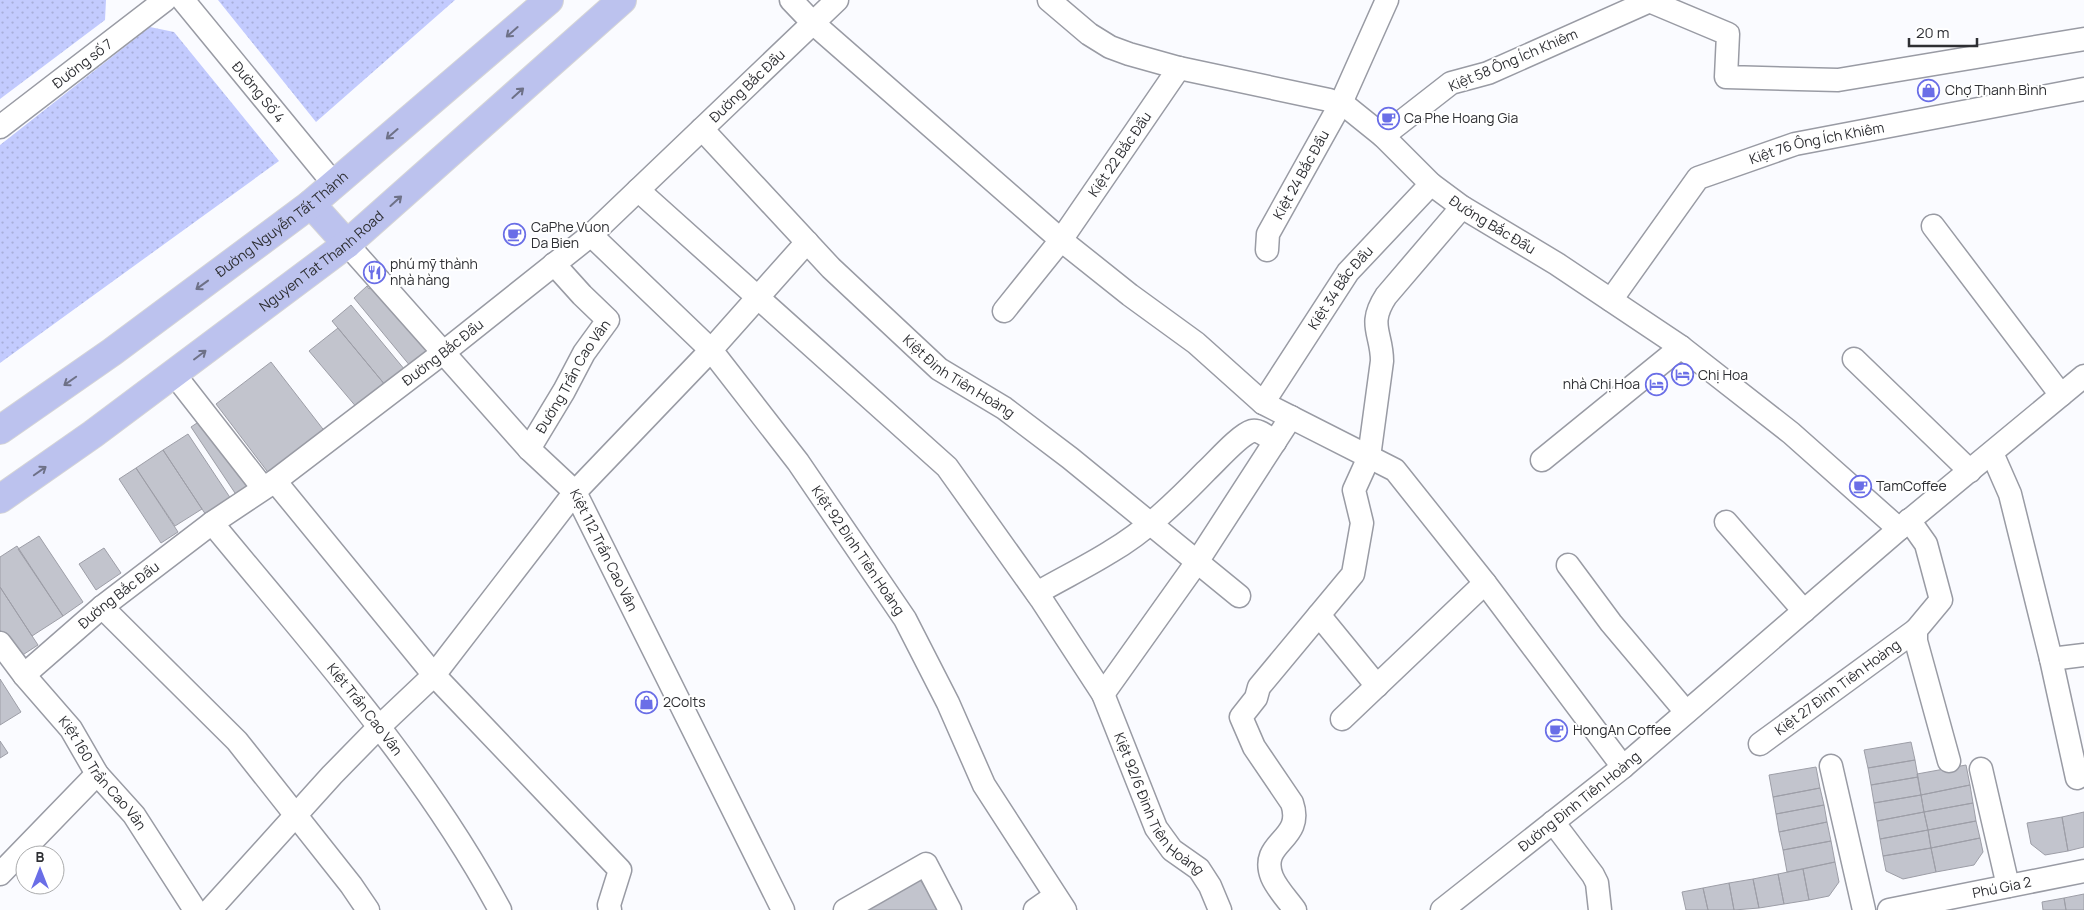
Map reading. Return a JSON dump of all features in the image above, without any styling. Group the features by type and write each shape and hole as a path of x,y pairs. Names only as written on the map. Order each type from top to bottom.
{"main road":[{"name":"Đường Nguyễn Tất Thành","path":"0,430 120,346 311,204 549,0"},
{"name":"Nguyen Tat Thanh Road","path":"0,499 93,434 348,244 622,0"},
{"path":"311,204 348,244"}],"street":[{"name":"Đường số 7","path":"0,127 165,0"},
{"name":"Đường Số 4","path":"183,0 334,184"},
{"path":"791,0 813,23 1060,240 1130,295 1196,343 1263,403 1394,470 1485,583 1623,767"},
{"name":"Đường Bắc Đẩu","path":"24,675 102,607 212,523 269,485 444,352 591,235 837,0"},
{"name":"Đường Bắc Đẩu","path":"1049,0 1089,34 1110,47 1179,68 1341,104 1383,136 1431,184 1462,208 1612,300 1681,347 1791,432 1904,525"},
{"name":"Kiệt 24 Bắc Đẩu","path":"1267,250 1268,234 1341,104 1386,0"},
{"path":"1649,0 1728,34 1726,77 1838,80 2084,39"},
{"name":"Kiệt 58 Ông Ích Khiêm","path":"1383,136 1452,83 1488,73 1649,0"},
{"name":"Kiệt 22 Bắc Đẩu","path":"1004,312 1060,240 1179,68"},
{"name":"Kiệt 76 Ông Ích Khiêm","path":"1612,300 1698,178 1795,144 2084,89"},
{"name":"Kiệt Đinh Tiên Hoàng","path":"702,129 831,268 940,369 1004,408 1070,458 1239,596"},
{"name":"Kiệt 34 Bắc Đẩu","path":"1263,403 1348,272 1431,184"},
{"name":"Kiệt 92/6 Đinh Tiên Hoàng","path":"638,190 947,467 1037,593 1103,694 1156,828 1172,850 1199,869 1210,886 1220,910"},
{"path":"1295,910 1273,878 1270,858 1273,850 1292,829 1295,821 1295,812 1292,803 1254,747 1241,716 1256,698 1259,687 1354,574 1362,524 1354,490 1369,457 1382,361 1382,350 1377,336 1378,308 1386,296 1462,208"},
{"path":"1933,226 2061,395"},
{"name":"Kiệt 92 Đinh Tiên Hoàng","path":"591,235 711,350 798,462 905,618 948,704 984,785 1060,903"},
{"path":"210,910 332,775 434,675 575,492 759,299 807,242"},
{"name":"Kiệt 112 Trần Cao Vân","path":"348,244 529,449 575,492 783,910"},
{"name":"Đường Trần Cao Vân","path":"529,449 584,353 608,320 554,264"},
{"path":"1542,460 1681,347"},
{"path":"1854,359 1970,471"},
{"path":"174,374 434,675 620,870 609,906 610,910"},
{"name":"Đường Đinh Tiên Hoàng","path":"1442,910 1470,900 1553,822 1623,767 1904,525 2084,376"},
{"path":"1103,694 1197,562 1291,417"},
{"path":"1037,593 1111,552 1150,524 1246,434 1253,430 1275,442"},
{"path":"1992,453 2010,494 2051,659 2077,778"},
{"path":"1726,522 1804,611"},
{"name":"Kiệt Trần Cao Vân","path":"212,523 391,741 478,869 500,910"},
{"name":"Kiệt 27 Đinh Tiên Hoàng","path":"1760,744 1916,630 1941,600 1938,581 1926,544 1904,525"},
{"path":"1568,565 1611,623 1686,712"},
{"path":"1342,719 1485,583"},
{"path":"102,607 237,741 351,885 368,910"},
{"path":"1318,615 1377,686"},
{"name":"Kiệt 27 Đinh Tiên Hoàng","path":"1916,630 1916,641 1949,761"},
{"name":"Kiệt 160 Trần Cao Vân","path":"0,643 24,675 71,729 97,774 134,814 195,910"},
{"path":"2051,659 2084,655"},
{"path":"1831,766 1864,910"},
{"path":"1981,770 2008,886"},
{"path":"0,874 97,774"},
{"path":"1553,822 1594,874 1600,910"},
{"path":"845,910 926,864 950,910"},
{"name":"Phú Gia 2","path":"1889,910 2084,871"},
{"path":"1035,910 1060,903"}],"shaded area":[{"path":"0,0 106,0 105,20 0,99"},
{"path":"218,0 455,0 316,122"},
{"path":"150,27 174,32 279,161 0,363 0,145"}],"building":[{"path":"376,284 431,350 411,367 354,298 367,286 369,289"},
{"path":"351,305 405,370 386,386 332,321"},
{"path":"338,328 386,386 358,409 309,351"},
{"path":"271,362 326,433 270,475 216,404"},
{"path":"209,415 255,484 237,496 191,427"},
{"path":"188,434 231,499 206,515 163,450"},
{"path":"163,450 202,509 175,526 136,468"},
{"path":"136,468 178,532 161,543 119,479"},
{"path":"39,536 83,602 63,616 18,549"},
{"path":"17,546 63,616 32,636 0,587 0,557"},
{"path":"104,548 121,573 96,590 79,564"},
{"path":"0,587 38,645 18,658 0,630"},
{"path":"0,679 21,712 0,725"},
{"path":"0,741 8,753 0,758"},
{"path":"1911,742 1915,760 1868,768 1864,750"},
{"path":"1915,760 1918,777 1871,785 1868,768"},
{"path":"1966,765 1970,785 1921,795 1917,774"},
{"path":"1816,767 1820,788 1773,797 1769,775"},
{"path":"1918,777 1921,795 1874,803 1871,785"},
{"path":"1970,785 1973,803 1924,812 1921,795"},
{"path":"1820,788 1824,805 1776,814 1773,797"},
{"path":"1921,795 1924,812 1877,821 1874,803"},
{"path":"1973,803 1976,821 1928,830 1924,812"},
{"path":"1824,805 1827,822 1779,832 1776,814"},
{"path":"1924,812 1928,830 1880,839 1877,821"},
{"path":"2084,812 2084,847 2068,851 2062,817"},
{"path":"2062,817 2068,851 2045,855 2031,844 2027,823"},
{"path":"1976,821 1980,838 1931,848 1928,830"},
{"path":"1827,822 1831,841 1783,850 1779,832"},
{"path":"1928,830 1931,848 1883,856 1880,839"},
{"path":"1980,838 1983,852 1974,865 1936,872 1931,848"},
{"path":"1831,841 1835,862 1787,872 1783,850"},
{"path":"1931,848 1936,872 1903,879 1886,871 1883,856"},
{"path":"1835,862 1839,882 1829,896 1809,900 1803,869"},
{"path":"1803,869 1809,900 1784,904 1778,874"},
{"path":"1778,874 1784,904 1759,908 1753,879"},
{"path":"919,878 939,910 865,910"},
{"path":"1753,879 1759,908 1734,910 1729,883"},
{"path":"1729,883 1734,910 1708,910 1703,888"},
{"path":"1703,888 1708,910 1686,910 1682,892"},
{"path":"2084,894 2084,910 2066,910 2064,898"},
{"path":"2064,898 2066,910 2043,910 2042,902"}],"place":[{"name":"Chợ Thanh Bình","path":"1929,90"},
{"name":"Ca Phe Hoang Gia","path":"1388,118"},
{"name":"CaPhe Vuon Da Bien","path":"515,235"},
{"name":"phú mỹ thành nhà hàng","path":"374,272"},
{"name":"Chị Hoa","path":"1682,375"},
{"name":"nhà Chị Hoa","path":"1656,384"},
{"name":"TamCoffee","path":"1860,486"},
{"name":"2Colts","path":"647,702"},
{"name":"HongAn Coffee","path":"1557,730"}]}
